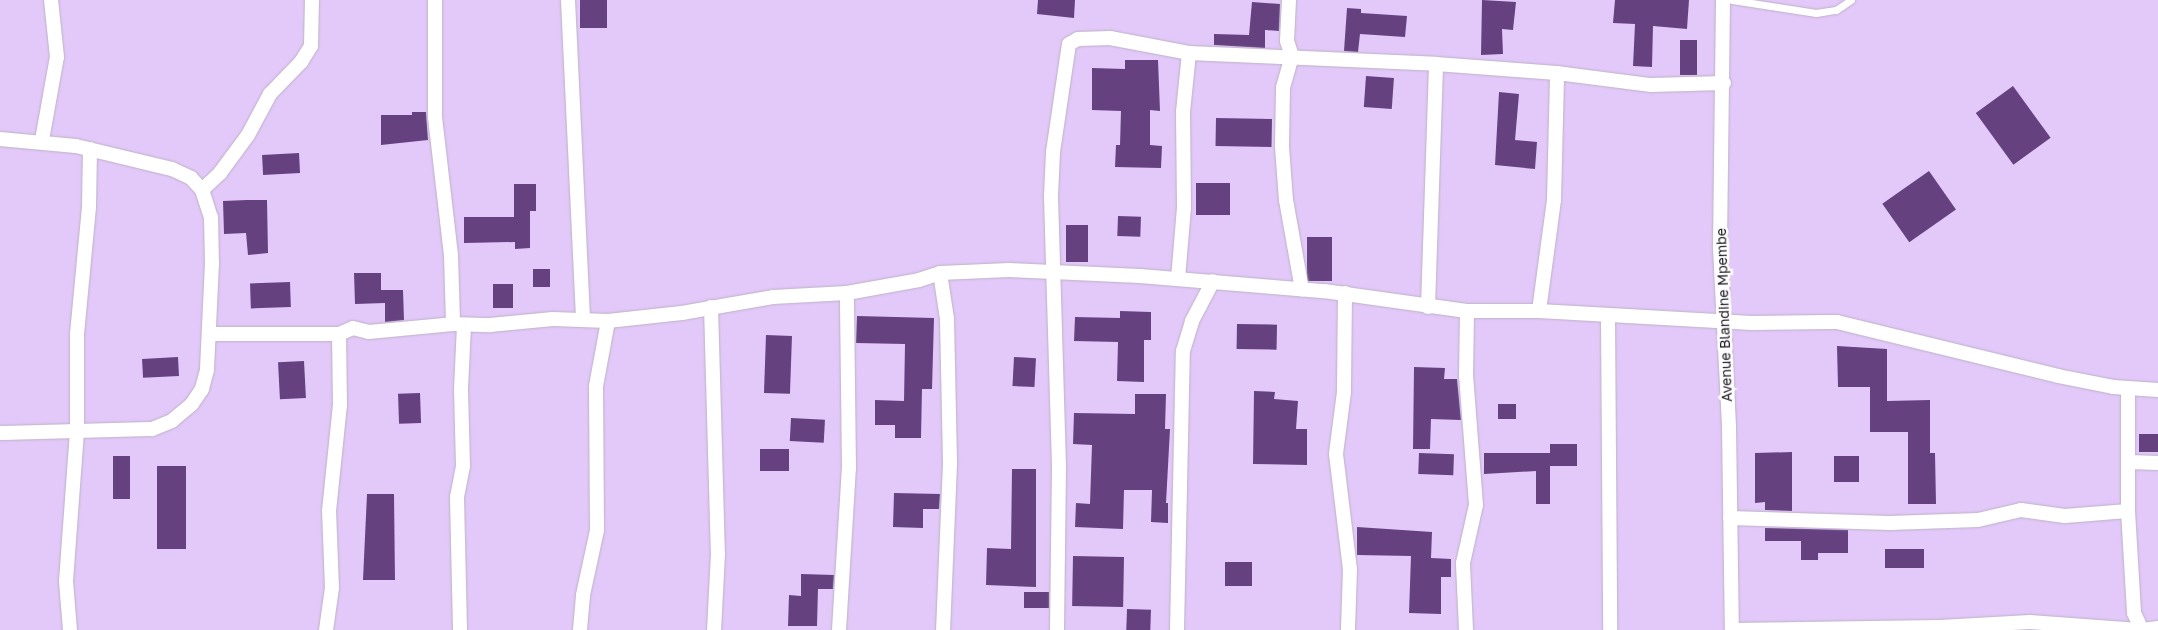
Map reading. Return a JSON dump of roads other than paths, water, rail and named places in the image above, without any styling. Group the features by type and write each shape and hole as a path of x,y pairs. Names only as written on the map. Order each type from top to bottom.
{"street":[{"path":"42,140 57,57 51,0"},
{"path":"202,190 233,156 270,94 301,62 311,46 312,0"},
{"path":"435,0 435,117 452,255 461,389 463,466 457,497 460,630"},
{"path":"568,0 583,320"},
{"path":"1289,0 1287,40 1292,56 1283,88 1282,146 1286,200 1302,290"},
{"name":"Avenue Blandine Mpembe","path":"1723,0 1724,83 1720,248 1733,630"},
{"path":"1057,630 1058,379 1052,271 1053,152 1069,44 1078,39 1110,38 1189,53 1292,56 1557,72 1651,85 1724,83"},
{"path":"1178,279 1184,208 1183,112 1189,53"},
{"path":"1428,307 1436,64"},
{"path":"1539,311 1554,200 1557,72"},
{"path":"0,139 42,140 172,168 191,178 202,190 211,218 209,334 202,389 192,404 172,421 152,428 0,433"},
{"path":"70,630 66,581 77,430 77,334 89,207 90,149"},
{"path":"209,334 339,334 353,328 369,332 458,324 608,321 773,297 847,294 919,280 940,273 1052,271 1213,281 1344,293 1428,307 1467,310 1539,311 1724,322 1846,324 2058,376 2128,389 2158,390"},
{"path":"940,273 947,319 950,464 943,630"},
{"path":"1177,630 1183,351 1192,321 1213,281"},
{"path":"1344,293 1344,392 1336,454 1350,569 1348,630"},
{"path":"839,630 849,468 847,294"},
{"path":"711,307 718,554 714,630"},
{"path":"1466,630 1464,563 1476,505 1466,376 1467,310"},
{"path":"1608,315 1610,630"},
{"path":"580,630 583,595 596,530 596,394 608,321"},
{"path":"326,630 332,588 328,511 340,405 339,334"},
{"path":"2128,389 2128,511 2134,613 2141,630"},
{"path":"2128,462 2158,463"},
{"path":"1730,518 1890,523 1978,520 2021,510 2065,516 2128,511"},
{"path":"1733,630 1940,627 2030,622 2141,630 2158,628"}],"lane":[{"path":"1732,0 1816,13 1836,10 1851,0"}]}
